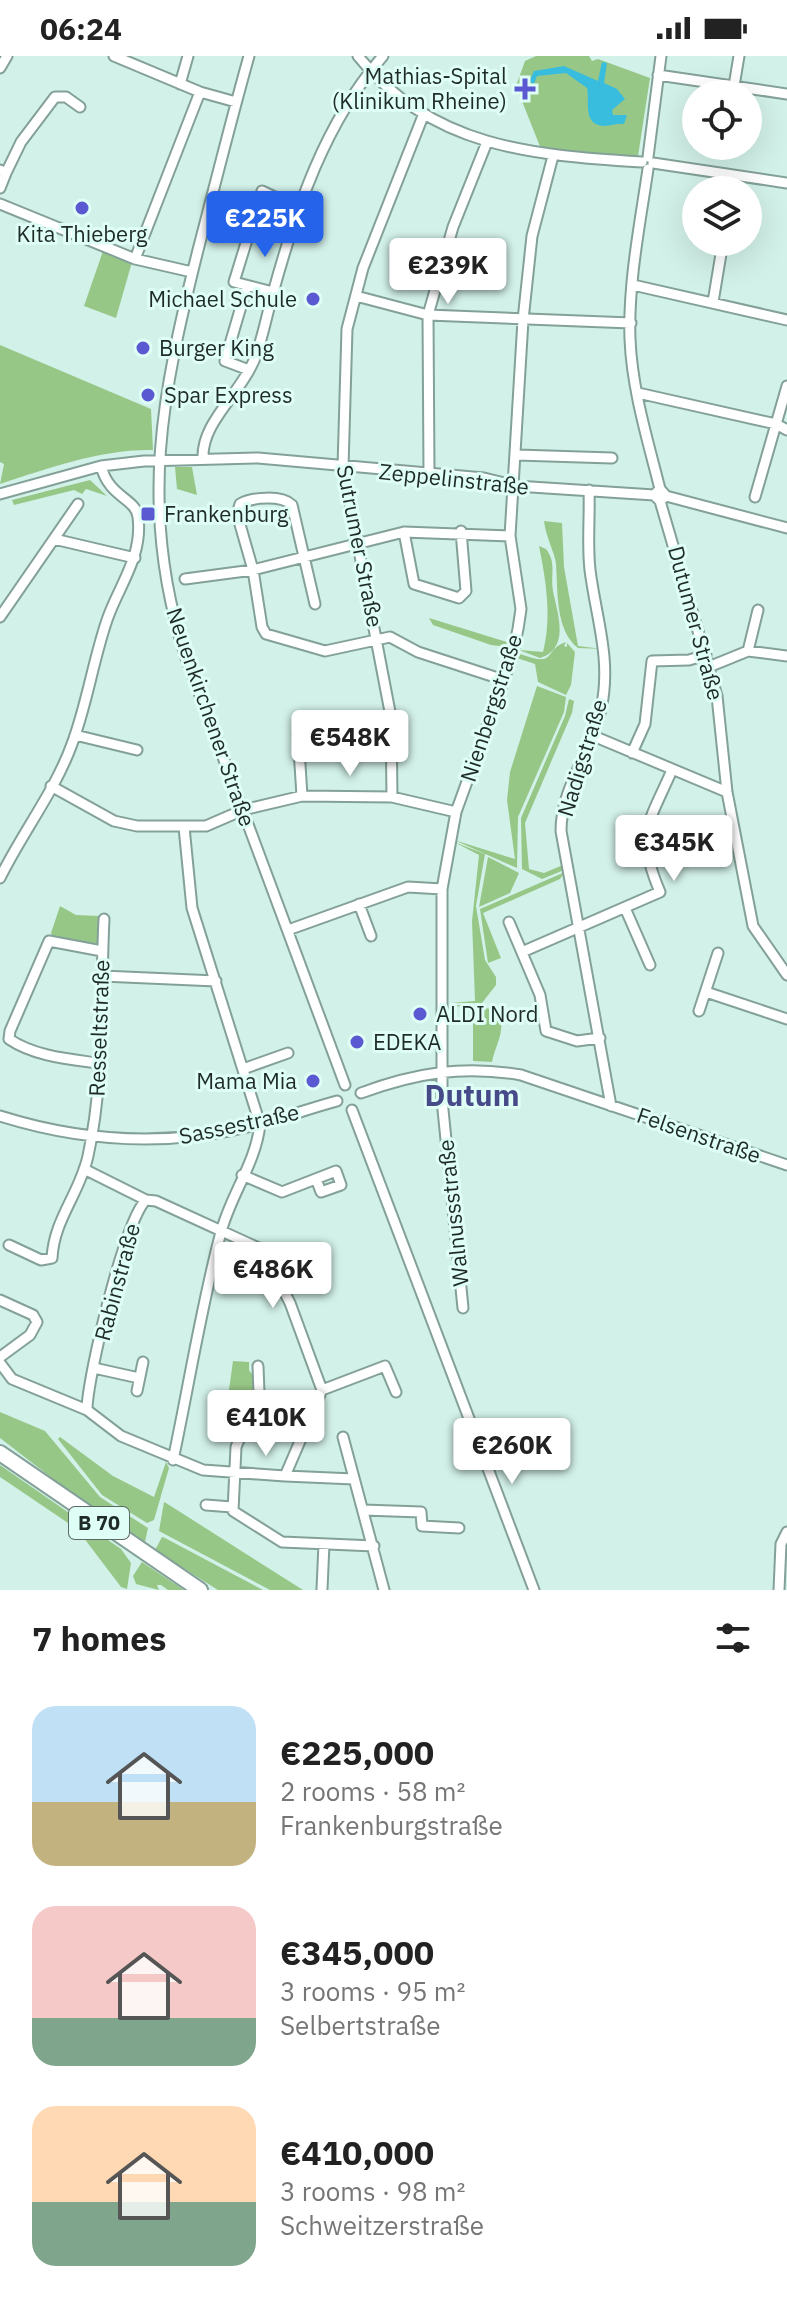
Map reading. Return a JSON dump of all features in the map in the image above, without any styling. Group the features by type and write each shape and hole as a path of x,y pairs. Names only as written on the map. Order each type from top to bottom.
{"highway":[{"name":"B 70","path":"0,1453 200,1590"}],"street":[{"path":"0,68 7,56"},
{"path":"114,56 133,60 200,92 236,102"},
{"path":"180,84 188,56"},
{"name":"Neuenkirchener Straße","path":"249,56 192,272 163,409 158,460 160,526 172,610 345,1085"},
{"path":"358,56 423,116 487,142 553,156 648,163 787,183"},
{"path":"203,459 206,433 225,410 249,370 298,208 350,96 383,56"},
{"name":"Dutumer Straße","path":"661,56 633,285 631,323 638,393 660,495 711,666 727,792 753,926 787,975"},
{"path":"735,80 739,56"},
{"path":"658,75 693,80"},
{"path":"762,90 787,94"},
{"path":"135,259 200,92"},
{"path":"0,188 3,171 55,97 66,97 80,107"},
{"name":"Sutrumer Straße","path":"392,797 391,717 343,467 347,329 363,268 423,116"},
{"path":"429,473 428,315 453,227 487,142"},
{"name":"Nienbergstraße","path":"441,1070 442,889 456,812 504,680 521,609 510,536 516,486 523,320 532,236 553,156"},
{"path":"273,292 234,282 262,191 298,208"},
{"path":"0,204 135,259 192,272"},
{"path":"713,302 721,256"},
{"path":"633,285 787,320"},
{"path":"247,286 225,361 249,370"},
{"path":"356,296 428,315 631,323"},
{"path":"755,497 787,386"},
{"path":"638,393 776,424 787,430"},
{"path":"517,455 612,458"},
{"name":"Zeppelinstraße","path":"0,494 101,466 158,460 258,458 484,478 516,486 660,495 787,528"},
{"path":"0,878 51,786 75,735 107,620 139,542 137,513 132,504 113,492 105,481 101,466"},
{"name":"Nadigstraße","path":"589,490 590,571 607,651 601,711 561,815 607,1091"},
{"path":"315,604 292,505 288,500 247,500 240,504 237,514 253,570 262,627 271,637 325,651 390,637 418,652 504,680"},
{"path":"0,617 78,504"},
{"path":"404,532 414,584 459,598 466,591 461,531"},
{"path":"185,579 253,570 404,532 461,531 510,536"},
{"path":"54,539 135,558"},
{"path":"748,651 758,610"},
{"path":"711,666 748,651 787,656"},
{"path":"632,753 645,724 652,661 689,660 706,655"},
{"path":"302,796 298,733 393,754"},
{"path":"75,735 137,750"},
{"path":"591,735 727,792"},
{"path":"522,952 660,892 646,859 644,841 672,770"},
{"path":"51,786 114,821 137,826 206,826 243,810 302,796 392,797 456,812"},
{"path":"173,1460 221,1230 242,1175 257,1150 260,1124 192,908 184,827"},
{"path":"288,930 408,887 442,889"},
{"path":"359,904 371,936"},
{"path":"625,908 650,965"},
{"name":"Resseltstraße","path":"9,1245 41,1260 52,1258 59,1220 84,1169 91,1138 97,1063 104,919"},
{"path":"509,922 540,995 546,1031 570,1041 600,1038"},
{"path":"97,1063 58,1057 17,1045 9,1039 49,941 102,951"},
{"path":"699,1011 718,953"},
{"path":"102,976 216,981"},
{"path":"706,992 787,1019"},
{"path":"243,1069 288,1053"},
{"name":"Felsenstraße","path":"361,1093 401,1078 441,1070 493,1070 521,1075 787,1165"},
{"name":"Walnussstraße","path":"441,1070 463,1308"},
{"path":"345,1085 354,1086 361,1093 360,1103 352,1110 343,1109 337,1101 337,1092 345,1085"},
{"name":"Felsenstraße","path":"607,1091 611,1106"},
{"name":"Sassestraße","path":"0,1116 91,1138 179,1138 260,1124 337,1101"},
{"path":"352,1110 534,1590"},
{"name":"Rabinstraße","path":"84,1169 146,1200 263,1250 290,1303 322,1390"},
{"path":"242,1175 282,1192 316,1179"},
{"name":"Rabinstraße","path":"87,1410 125,1237 138,1207 146,1200"},
{"path":"0,1300 33,1315 37,1322 30,1335 0,1357"},
{"path":"137,1391 143,1362"},
{"path":"0,1363 12,1379 87,1410 121,1436 203,1470 354,1479"},
{"path":"232,1507 236,1447 259,1393 258,1366"},
{"path":"285,1476 322,1390 385,1366 396,1392"},
{"name":"Rabinstraße","path":"94,1368 139,1378"},
{"path":"343,1437 384,1590"},
{"path":"206,1505 232,1507 282,1542 374,1546"},
{"path":"363,1510 421,1512 422,1526 459,1528"},
{"path":"779,1590 781,1544 787,1532"},
{"path":"322,1589 324,1544"}],"green space":[{"path":"536,56 589,56 592,61 598,59 650,78 638,156 541,149 516,86 525,61"},
{"path":"103,251 132,262 116,318 84,306"},
{"path":"0,345 151,409 153,450 95,456 0,484 4,464 0,462"},
{"path":"175,467 192,467 197,495 177,489"},
{"path":"90,480 107,496 86,489 82,494 74,490 14,505 12,500"},
{"path":"544,521 562,523 564,567 578,646 603,649 578,648 565,631 559,609 555,560"},
{"path":"539,546 546,549 551,559 560,629 556,646 540,658 519,650 543,652 546,639 547,599"},
{"path":"429,618 510,643 509,647 491,645 433,625"},
{"path":"566,642 564,646 567,647 567,643 575,652 571,685 566,695 538,682 535,664 517,658 520,654 545,658"},
{"path":"537,686 566,697 564,712 518,817 517,868 454,840 515,859 507,800 510,772"},
{"path":"569,699 574,701 572,713 525,823 529,869 544,873 563,865 564,870 542,879 522,869 521,818 565,716"},
{"path":"454,842 485,854 476,906 485,960 496,977 496,985 482,1003 451,1003 475,1001 472,921 479,855"},
{"path":"488,857 519,873 510,893 479,907"},
{"path":"565,872 560,879 483,913 501,958 488,963 480,909"},
{"path":"60,906 76,915 100,916 98,943 93,945 53,938 51,933"},
{"path":"448,1006 482,1007 497,1014 501,1030 492,1062 473,1061 473,1007"},
{"path":"233,1361 249,1362 249,1370 256,1380 252,1402 228,1397"},
{"path":"0,1412 45,1431 100,1497 148,1528 145,1542 92,1509 0,1438"},
{"path":"60,1437 113,1476 154,1497 166,1462 169,1468 154,1520 147,1523 102,1495 58,1439"},
{"path":"0,1465 121,1549 131,1563 127,1589 121,1587 77,1529 0,1477"},
{"path":"164,1502 303,1590 270,1590 159,1531"},
{"path":"162,1537 263,1590 218,1590 155,1550"},
{"path":"142,1562 184,1590 168,1590 157,1585 159,1590 136,1584 133,1576"}],"water":[{"path":"602,62 607,63 604,83 617,89 625,99 612,110 613,115 627,115 624,124 604,126 592,121 588,112 587,88 566,73 537,76 534,84 529,82 534,71 564,66 598,81"}],"place":[{"name":"Mathias-Spital (Klinikum Rheine)","path":"525,89"},
{"name":"Kita Thieberg","path":"82,208"},
{"name":"Michael Schule","path":"313,299"},
{"name":"Burger King","path":"143,348"},
{"name":"Spar Express","path":"148,395"},
{"name":"Frankenburg","path":"148,514"},
{"name":"ALDI Nord","path":"420,1014"},
{"name":"EDEKA","path":"357,1042"},
{"name":"Mama Mia","path":"313,1081"}],"district":[{"name":"Dutum","path":"472,1096"}]}
